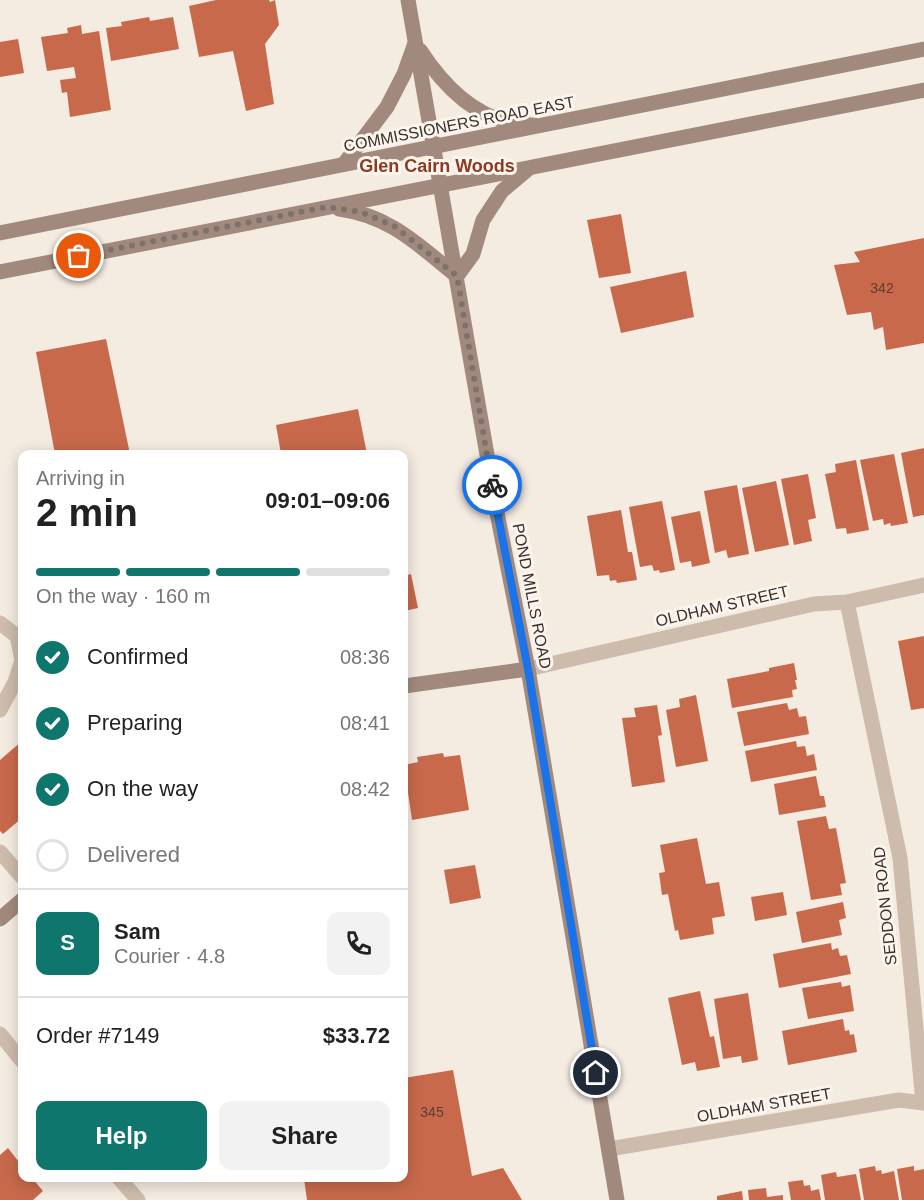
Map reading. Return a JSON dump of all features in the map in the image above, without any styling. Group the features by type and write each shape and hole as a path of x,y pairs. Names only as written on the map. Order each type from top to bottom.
{"main road":[{"name":"POND MILLS ROAD","path":"408,0 498,518 528,669 617,1200"},
{"path":"415,42 436,74 460,99 490,116 524,125 558,124"},
{"path":"344,164 387,107 404,74 415,42"},
{"name":"COMMISSIONERS ROAD EAST","path":"0,233 344,164 434,149 924,49"},
{"path":"0,272 924,90"},
{"path":"326,207 361,212 394,226 457,276 473,254 483,220 502,191 530,169"},
{"path":"408,685 528,669"},
{"path":"0,919 18,903"}],"street":[{"name":"OLDHAM STREET","path":"528,669 814,604 847,602 924,585"},
{"name":"SEDDON ROAD","path":"847,602 900,858 923,1103"},
{"path":"0,623 17,636 18,641"},
{"path":"0,711 18,673"},
{"path":"0,852 18,872"},
{"path":"0,1034 18,1056"},
{"name":"OLDHAM STREET","path":"609,1149 899,1100 923,1103"},
{"path":"122,1182 138,1200"}],"building":[{"path":"216,0 269,0 270,2 275,0 279,25 265,44 274,104 246,111 233,51 199,57 189,6"},
{"path":"149,17 150,21 173,17 179,49 111,61 106,28 122,26 121,22"},
{"path":"81,25 82,34 99,31 111,110 70,117 67,92 62,93 60,80 76,78 74,67 47,71 41,37 68,33 67,28"},
{"path":"18,39 24,73 0,77 0,42"},
{"path":"621,214 631,273 599,278 587,220"},
{"path":"924,238 924,343 886,350 883,327 874,330 871,312 847,315 834,265 860,262 854,252"},
{"path":"686,271 694,317 621,333 610,287"},
{"path":"106,339 129,450 54,450 36,352"},
{"path":"358,409 366,450 280,450 276,425"},
{"path":"924,448 924,515 913,517 901,453"},
{"path":"894,454 908,523 891,526 890,523 884,525 883,519 873,521 860,460"},
{"path":"856,460 869,530 847,534 846,528 836,529 825,474 836,472 835,464"},
{"path":"808,474 816,518 808,520 812,541 794,545 781,479"},
{"path":"776,481 789,545 755,552 742,488"},
{"path":"737,485 749,554 728,558 726,550 715,553 704,491"},
{"path":"662,501 675,570 660,573 659,570 654,571 652,565 640,567 629,507"},
{"path":"621,510 628,552 632,552 637,580 617,583 616,580 610,581 609,575 597,576 587,516"},
{"path":"700,511 710,563 692,567 691,561 680,563 671,517"},
{"path":"411,574 418,608 408,610 408,575"},
{"path":"924,636 924,708 911,710 898,641"},
{"path":"794,663 797,689 792,690 793,697 732,708 727,679 769,671 769,668"},
{"path":"696,695 708,761 676,767 666,710 680,707 679,699"},
{"path":"787,703 789,710 797,708 799,717 806,716 809,734 744,746 737,712"},
{"path":"657,705 662,735 658,736 665,782 632,787 622,718 636,717 634,708"},
{"path":"796,741 797,747 805,746 807,756 814,754 817,770 751,782 745,751"},
{"path":"18,744 18,821 3,834 0,831 0,760"},
{"path":"443,753 444,757 460,755 469,810 412,820 408,792 408,764 418,762 417,757"},
{"path":"816,776 820,796 824,796 826,807 779,815 774,784"},
{"path":"826,816 829,829 836,828 846,883 840,884 842,895 811,900 797,821"},
{"path":"697,838 706,884 719,882 725,916 712,918 714,934 680,940 678,930 675,931 668,894 662,895 659,873 665,872 660,845"},
{"path":"475,865 481,898 450,904 444,870"},
{"path":"783,892 787,915 755,921 751,897"},
{"path":"843,902 846,918 839,920 842,935 802,943 796,912"},
{"path":"831,943 832,950 838,948 840,956 847,955 851,974 779,988 773,954"},
{"path":"841,982 842,987 850,985 854,1011 808,1019 802,988"},
{"path":"700,991 710,1037 714,1036 720,1067 697,1071 695,1062 682,1065 668,998"},
{"path":"748,993 758,1060 742,1063 741,1056 723,1059 714,999"},
{"path":"843,1019 845,1031 849,1030 850,1035 854,1034 857,1052 788,1065 782,1031"},
{"path":"453,1070 472,1176 503,1168 522,1200 307,1200 304,1182 408,1182 408,1077"},
{"path":"8,1148 18,1161 18,1182 35,1182 43,1191 33,1200 0,1200 0,1155"},
{"path":"875,1166 876,1171 881,1170 882,1174 894,1171 899,1200 864,1200 859,1169"},
{"path":"914,1166 914,1171 924,1169 924,1200 902,1200 897,1169"},
{"path":"836,1172 837,1177 856,1174 861,1200 825,1200 821,1175"},
{"path":"803,1180 804,1186 810,1185 811,1191 819,1189 821,1200 791,1200 788,1182"},
{"path":"766,1188 767,1197 783,1195 783,1200 749,1200 748,1190"},
{"path":"742,1191 743,1200 717,1200 717,1196"}],"way so far":[{"path":"79,256 326,207 361,212 394,226 457,276 492,485"}],"district":[{"name":"Glen Cairn Woods","path":"437,166"}],"route":[{"path":"492,485 528,669 596,1073"}]}
